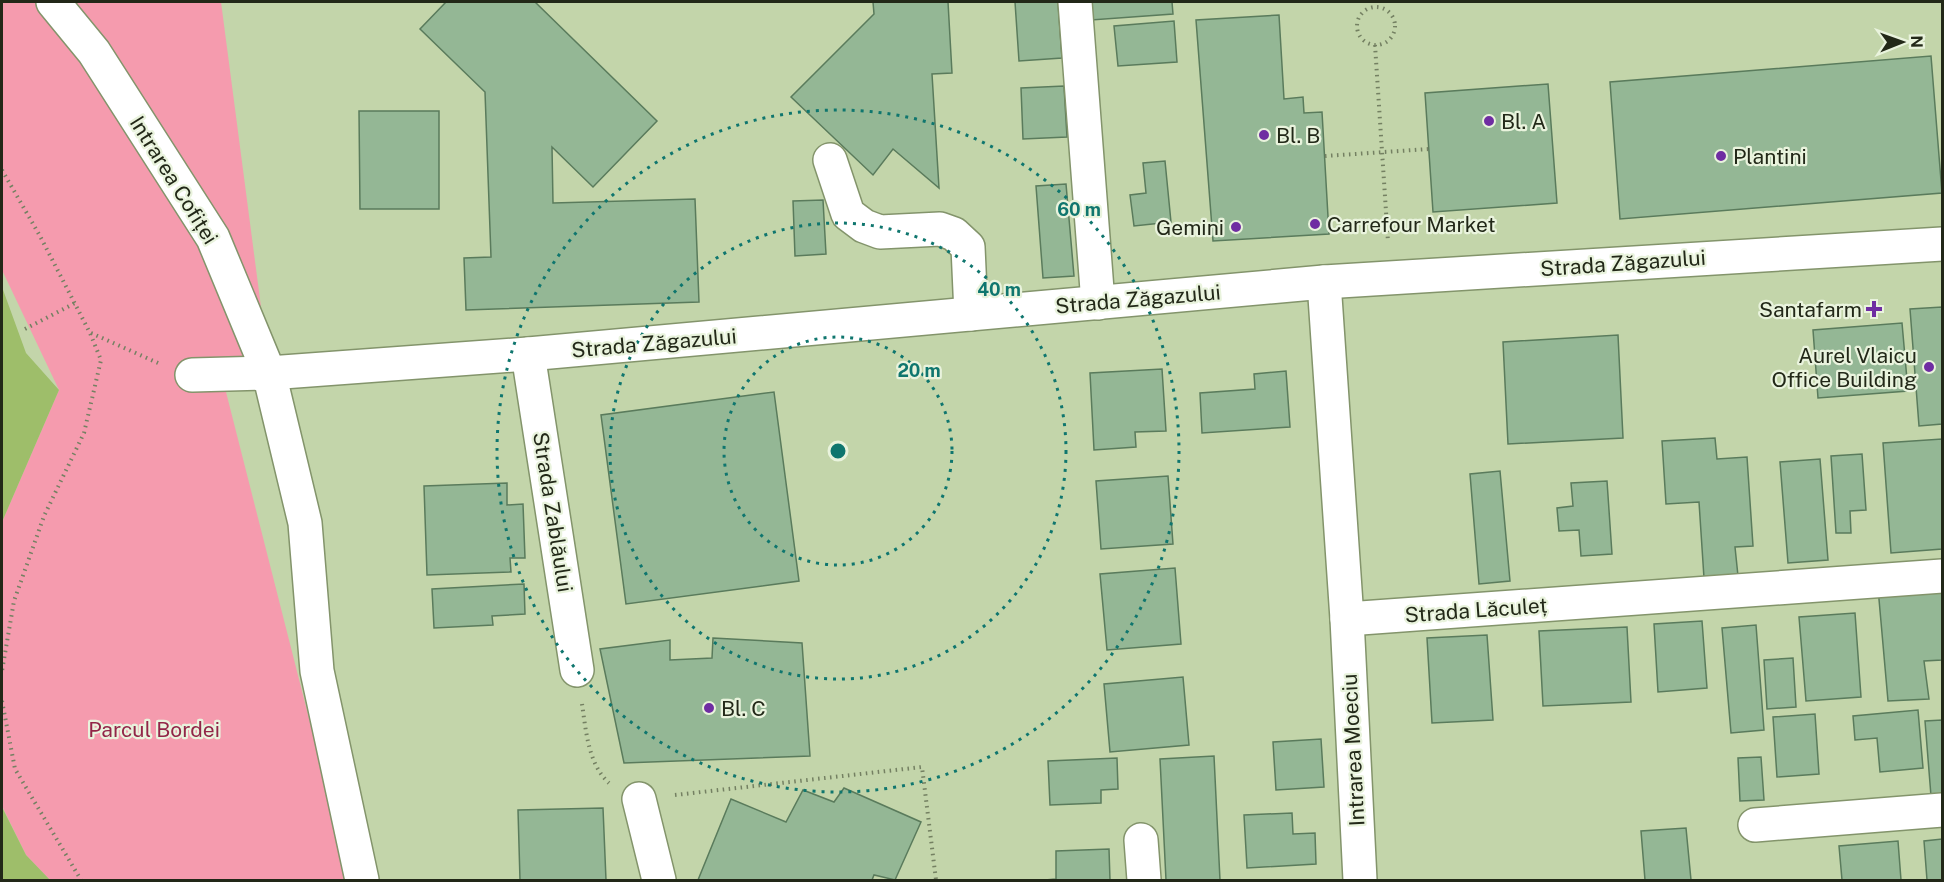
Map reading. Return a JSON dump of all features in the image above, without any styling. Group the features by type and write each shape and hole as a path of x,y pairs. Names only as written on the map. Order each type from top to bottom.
{"street":[{"name":"Intrarea Cofiței","path":"53,2 94,52 213,238 269,373 305,523 317,671 362,880"},
{"path":"1075,2 1098,303"},
{"path":"830,160 848,214 864,226 880,232 940,229 954,234 968,247 971,314"},
{"name":"Strada Zăgazului","path":"192,375 269,373 528,354 1324,282 1942,244"},
{"path":"1324,282 1347,619"},
{"name":"Strada Zablăului","path":"528,354 578,670"},
{"name":"Strada Lăculeț","path":"1347,619 1942,576"},
{"name":"Intrarea Moeciu","path":"1347,619 1360,880"},
{"path":"639,799 659,880"},
{"path":"1755,825 1942,810"},
{"path":"1141,840 1144,880"}],"path":[{"path":"1374,4 1388,10 1394,18 1396,28 1392,37 1384,44 1375,45 1366,42 1359,35 1357,25 1360,15 1374,4"},
{"path":"1375,45 1390,278"},
{"path":"1324,156 1429,149"},
{"path":"2,170 75,303 101,360 84,433 44,516 14,602 2,671"},
{"path":"25,329 75,303"},
{"path":"90,333 167,368 192,375"},
{"path":"578,670 592,756 602,777 619,792 639,799 922,767 936,880"},
{"path":"2,701 15,769 81,880"}],"green space":[{"name":"Parcul Bordei","path":"2,2 221,2 266,345 226,392 350,880 50,880 26,855 2,806 2,522 59,390 2,270"}],"shaded area":[{"path":"2,287 26,353 59,390 2,522"},
{"path":"2,807 26,855 50,880 2,880"}],"building":[{"path":"446,2 535,2 657,121 593,187 552,147 553,203 695,199 699,302 466,310 464,258 491,257 485,92 420,29"},
{"path":"873,2 948,2 952,73 932,74 939,188 893,149 873,175 791,97 874,14"},
{"path":"1015,2 1058,2 1062,58 1019,61"},
{"path":"1090,2 1172,2 1173,14 1091,20"},
{"name":"Bl. B","path":"1279,15 1284,99 1303,97 1304,113 1322,112 1329,234 1213,241 1196,20"},
{"path":"1174,21 1177,62 1118,66 1114,26"},
{"path":"1931,56 1942,193 1620,219 1610,82"},
{"name":"Bl. A","path":"1548,84 1557,203 1433,212 1425,93"},
{"path":"1064,86 1067,137 1023,139 1021,88"},
{"path":"359,111 439,111 439,209 360,209"},
{"path":"1165,161 1171,222 1134,226 1130,195 1146,193 1143,163"},
{"path":"1066,184 1074,276 1043,278 1036,186"},
{"path":"823,200 826,254 795,256 793,201"},
{"name":"Aurel Vlaicu Office Building","path":"1942,307 1942,424 1919,426 1910,309"},
{"path":"1902,323 1908,391 1818,398 1813,330"},
{"path":"1618,335 1623,438 1508,444 1503,342"},
{"path":"1162,369 1166,431 1135,432 1136,447 1094,450 1090,373"},
{"path":"1286,371 1290,427 1202,433 1200,393 1255,389 1254,374"},
{"path":"774,392 799,581 626,604 601,415"},
{"path":"1715,438 1717,459 1747,457 1753,546 1735,547 1738,576 1704,578 1699,502 1666,504 1662,441"},
{"path":"1942,439 1942,549 1891,553 1883,443"},
{"path":"1862,454 1866,510 1850,511 1851,533 1836,533 1831,456"},
{"path":"1820,459 1828,560 1788,563 1780,462"},
{"path":"1500,471 1510,581 1479,584 1470,474"},
{"path":"1168,476 1173,544 1101,549 1096,481"},
{"path":"1607,481 1612,554 1581,556 1579,530 1559,531 1557,508 1573,506 1571,483"},
{"path":"507,483 507,505 523,504 525,558 510,558 511,572 427,575 424,486"},
{"path":"1175,568 1181,644 1107,650 1100,574"},
{"path":"524,584 525,614 492,616 493,625 434,628 432,589"},
{"path":"1942,585 1942,660 1924,661 1929,699 1888,701 1878,588"},
{"path":"1855,613 1861,697 1806,701 1799,617"},
{"path":"1702,621 1707,688 1658,692 1654,624"},
{"path":"1756,625 1764,730 1731,733 1722,628"},
{"path":"1627,627 1631,702 1543,706 1539,631"},
{"path":"1487,635 1493,720 1432,723 1427,638"},
{"name":"Bl. C","path":"713,638 802,643 810,756 624,763 600,649 670,640 670,660 712,658"},
{"path":"1793,658 1796,707 1767,709 1764,660"},
{"path":"1183,677 1189,745 1110,752 1104,684"},
{"path":"1918,710 1923,768 1880,772 1877,738 1855,740 1853,716"},
{"path":"1815,714 1819,774 1777,777 1773,717"},
{"path":"1942,720 1942,795 1931,796 1925,721"},
{"path":"1321,739 1324,787 1276,790 1273,742"},
{"path":"1214,756 1220,880 1166,880 1160,759"},
{"path":"1761,757 1764,800 1740,801 1738,758"},
{"path":"1117,758 1118,789 1101,790 1101,803 1050,805 1048,761"},
{"path":"844,788 921,822 895,880 874,875 872,880 698,880 731,799 786,822 803,790 834,802"},
{"path":"603,808 606,880 520,880 518,810"},
{"path":"1292,813 1293,834 1315,833 1316,864 1247,868 1244,815"},
{"path":"1686,828 1691,880 1645,880 1641,831"},
{"path":"1942,839 1942,880 1927,880 1924,841"},
{"path":"1898,841 1901,880 1842,880 1839,846"},
{"path":"1109,849 1110,880 1045,880 1056,879 1056,851"}],"place":[{"name":"Bl. A","path":"1489,121"},
{"name":"Bl. B","path":"1264,135"},
{"name":"Plantini","path":"1721,156"},
{"name":"Carrefour Market","path":"1315,224"},
{"name":"Gemini","path":"1236,227"},
{"name":"Santafarm","path":"1874,309"},
{"name":"Aurel Vlaicu Office Building","path":"1929,367"},
{"name":"Bl. C","path":"709,708"}]}
